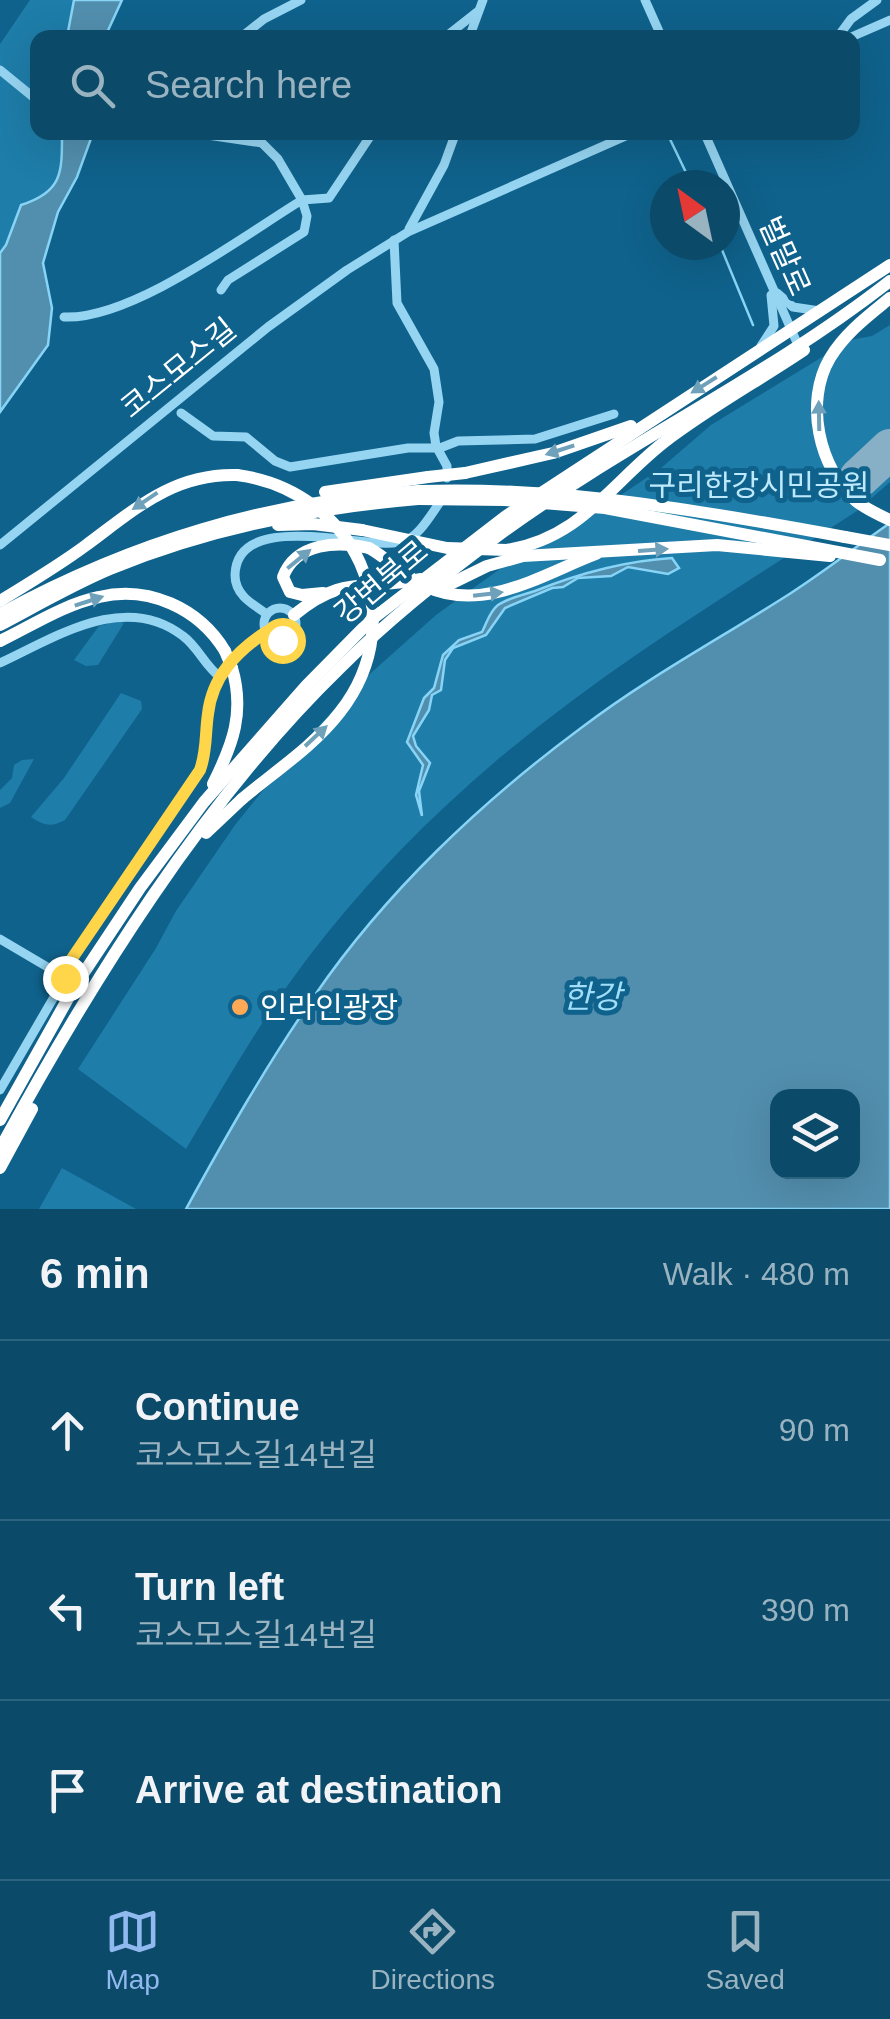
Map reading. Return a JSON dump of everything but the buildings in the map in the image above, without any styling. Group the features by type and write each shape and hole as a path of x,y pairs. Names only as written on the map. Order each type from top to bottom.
{"highway":[{"name":"강변북로","path":"0,1149 71,1024 214,812 310,699 360,649 534,511 795,338 823,311 890,265"},
{"path":"135,561 282,524 362,530 448,548 507,550 530,546 581,519 666,441 812,345 890,281"},
{"path":"890,298 845,336 828,362 817,413 825,454 843,487 857,502 890,520"},
{"path":"795,338 828,328"},
{"name":"강변북로","path":"0,1120 75,986 140,888 204,802 306,686 371,620 506,516 652,418 756,352 795,338"},
{"path":"0,614 84,570 218,518 342,488 464,473 553,453 652,418"},
{"path":"0,601 63,561 160,490 202,477 237,475 291,490 313,503 336,525 356,552 370,592 374,633 360,679 340,712 186,852"},
{"path":"141,547 228,520 308,502 494,489 623,500 890,546"},
{"path":"0,625 82,582 215,532 418,495 605,508 890,562"},
{"path":"423,579 397,584 367,584 302,595 290,592 283,577 300,554 321,546 350,544 369,548 428,588 478,596 508,590 596,554"},
{"path":"422,598 487,566 523,556 717,546 890,562"},
{"path":"367,584 376,590 381,604 371,620"},
{"path":"294,615 323,593"},
{"path":"0,641 89,600 132,594 154,597 182,609 208,629 225,652 238,693 236,735 204,802"},
{"path":"0,1168 45,1084 71,1024"}],"street":[{"path":"251,30 301,0"},
{"path":"471,30 483,0"},
{"path":"645,0 658,30"},
{"path":"842,30 876,0"},
{"path":"454,30 477,12"},
{"path":"860,33 890,20"},
{"path":"0,70 30,94"},
{"path":"221,290 228,280 304,232 307,216 278,159 262,143 241,140"},
{"path":"64,317 112,308 162,285 302,200 328,198 368,140"},
{"path":"408,232 453,140"},
{"name":"코스모스길","path":"0,545 310,296 394,240 617,140"},
{"name":"벌말로","path":"707,140 795,338"},
{"path":"268,614 240,594 235,581 236,566 255,544 308,534 387,544 407,541 444,496 448,473 434,433 439,402 434,369 396,303 394,240"},
{"path":"771,288 793,307 823,311"},
{"path":"756,352 774,326 771,288"},
{"path":"180,400 181,413"},
{"path":"163,413 181,413 213,436 246,438 290,468 408,448 440,448 478,439 535,439 614,414"},
{"path":"281,607 294,615 296,628 287,638 278,640 266,632 268,614 281,607"},
{"path":"0,663 85,624 120,616 147,618 168,626 188,639 210,670 220,677"},
{"path":"0,1090 68,979 71,960 200,770 208,737 210,702 220,677 239,651 266,632"},
{"path":"0,939 68,979"}],"green space":[{"path":"30,0 74,0 68,30 30,30 30,140 62,140 60,169 45,194 20,205 0,253 0,44"},
{"name":"구리한강시민공원","path":"890,325 890,482 857,511 596,683 498,760 427,824 358,896 296,974 186,1149 78,1069 176,911 235,825 290,757 354,688 436,615 529,548 569,530 661,468 711,425 850,340 872,336"},
{"path":"124,623 98,665 86,666 74,660 99,626"},
{"path":"121,693 141,701 142,709 65,820 47,824 31,817 64,778"},
{"path":"34,759 10,803 0,808 0,790 12,778 14,765"},
{"path":"62,1168 136,1209 39,1209"}],"water":[{"path":"74,0 122,0 108,30 68,30"},
{"path":"62,140 90,140 58,212 43,263 52,308 48,345 0,412 0,253 21,205 52,187 62,159"},
{"name":"한강","path":"890,523 890,1209 186,1209 248,1100 315,995 372,921 437,851 507,787 606,709 791,593"},
{"path":"672,558 679,568 668,574 628,567 611,576 578,578 563,587 552,588 505,608 486,635 453,648 445,660 441,690 432,695 429,710 413,736 430,763 419,791 422,816 416,795 423,765 407,742 424,698 434,688 443,655 459,640 482,632 492,611 506,600 602,569"}],"waterway":[{"path":"670,140 685,170"},
{"path":"726,260 753,325"}],"runway":[{"path":"859,478 890,449"}],"place":[{"name":"인라인광장","path":"240,1007"}],"route":[{"path":"65,978 71,960 200,770 208,737 210,702 221,673 239,651 266,632 282,640"}]}
